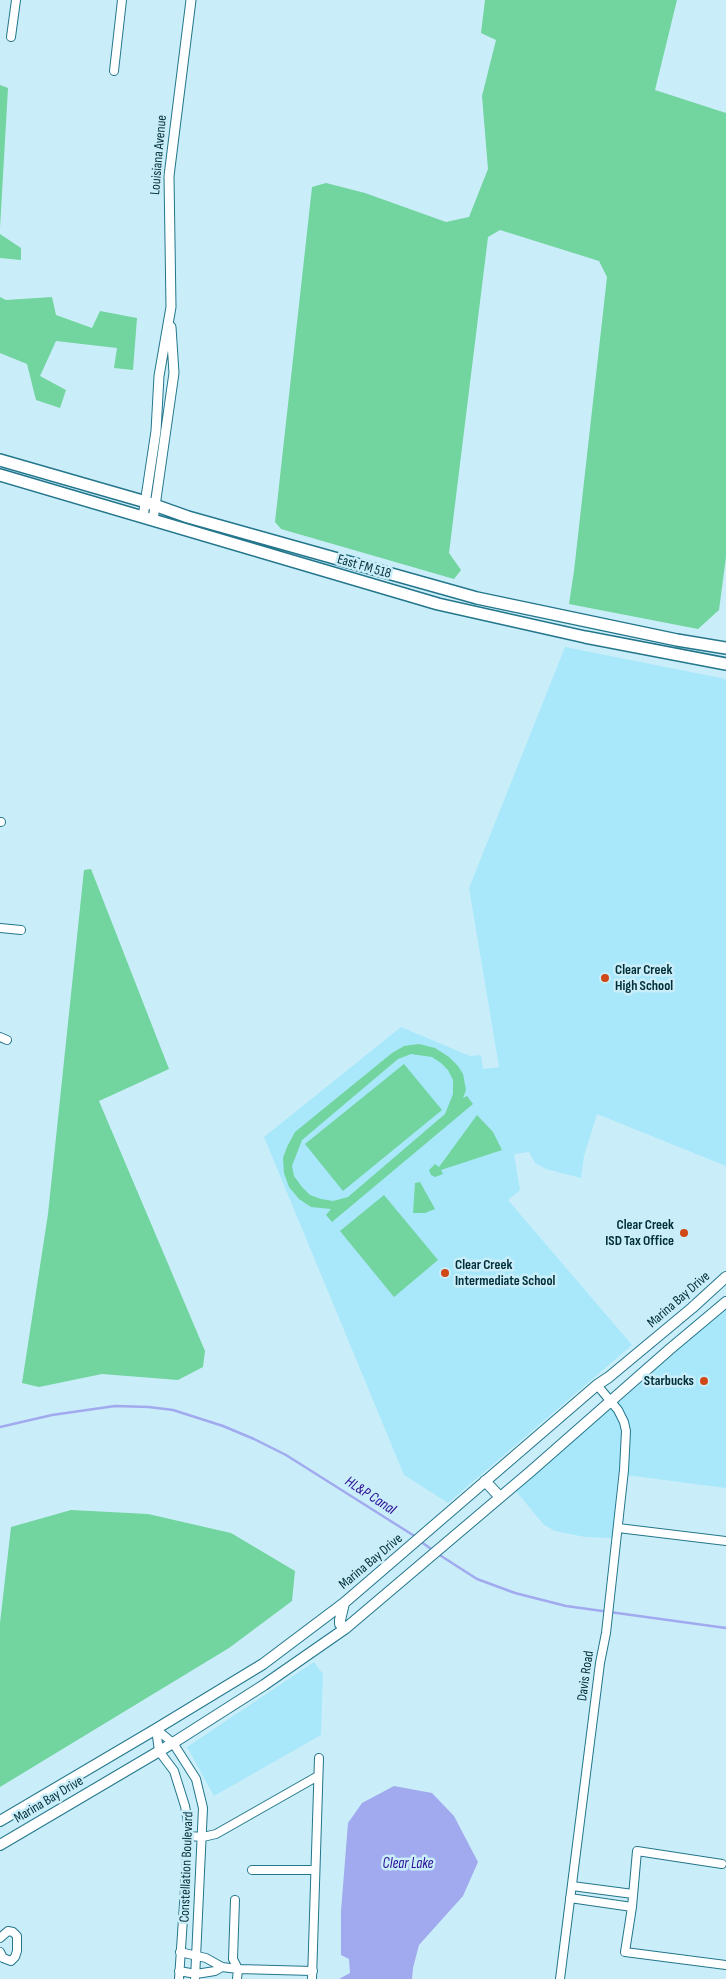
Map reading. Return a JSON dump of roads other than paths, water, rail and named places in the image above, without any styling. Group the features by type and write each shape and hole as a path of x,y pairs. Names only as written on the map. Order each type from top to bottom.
{"main road":[{"name":"East FM 518","path":"3,461 188,517 503,604 677,640 726,648"},
{"path":"1,475 3,461"},
{"name":"East FM 518","path":"1,475 438,604 584,637 726,664"},
{"path":"298,563 303,548"},
{"path":"438,604 443,588"},
{"path":"584,637 589,622"},
{"path":"673,655 677,640"},
{"name":"Marina Bay Drive","path":"0,1821 263,1664 344,1603 597,1385 659,1336 726,1277"},
{"name":"Marina Bay Drive","path":"0,1845 159,1752 264,1685 346,1628 726,1302"},
{"path":"692,1308 701,1324"},
{"path":"659,1336 670,1349"},
{"path":"485,1481 500,1497"},
{"path":"344,1603 340,1624 346,1628"}],"street":[{"path":"10,37 16,0"},
{"path":"114,71 122,0"},
{"name":"Louisiana Avenue","path":"148,519 174,373 170,314 169,176 191,0"},
{"name":"Louisiana Avenue","path":"150,504 160,376 170,314"},
{"path":"0,928 21,930"},
{"name":"Davis Road","path":"560,1979 600,1663 606,1633 624,1470 626,1431 618,1410 597,1385"},
{"path":"618,1528 726,1541"},
{"path":"156,1729 159,1752"},
{"name":"Constellation Boulevard","path":"156,1729 172,1743 196,1779 203,1808 196,1976"},
{"name":"Constellation Boulevard","path":"159,1752 174,1771 186,1806 189,1828 179,1975"},
{"path":"180,1952 216,1962 222,1967 312,1975 319,1758"},
{"path":"189,1836 202,1837 216,1834 318,1776"},
{"path":"722,1864 637,1851 632,1907 624,1952 726,1965"},
{"path":"252,1870 315,1870"},
{"path":"572,1886 633,1894"},
{"path":"570,1898 632,1907"},
{"path":"234,1900 234,1959 238,1969 237,1979"},
{"path":"0,1938 8,1931 13,1932 17,1936 17,1951 11,1961 3,1958 0,1952"},
{"path":"179,1975 196,1976 222,1967"}],"water":[{"name":"Clear Lake","path":"394,1786 432,1793 454,1816 478,1862 463,1896 419,1945 412,1979 339,1979 350,1973 349,1959 341,1955 341,1911 348,1823 362,1803"}],"waterway":[{"name":"HL&P Canal","path":"0,1427 52,1415 115,1406 173,1410 223,1426 286,1455 416,1537"},
{"name":"HL&P Canal","path":"420,1541 434,1551"},
{"name":"HL&P Canal","path":"438,1554 477,1579 515,1593 566,1606 726,1628"}],"place":[{"name":"Clear Creek High School","path":"605,978"},
{"name":"Clear Creek ISD Tax Office","path":"684,1233"},
{"name":"Clear Creek Intermediate School","path":"445,1273"},
{"name":"Starbucks","path":"704,1381"}]}
